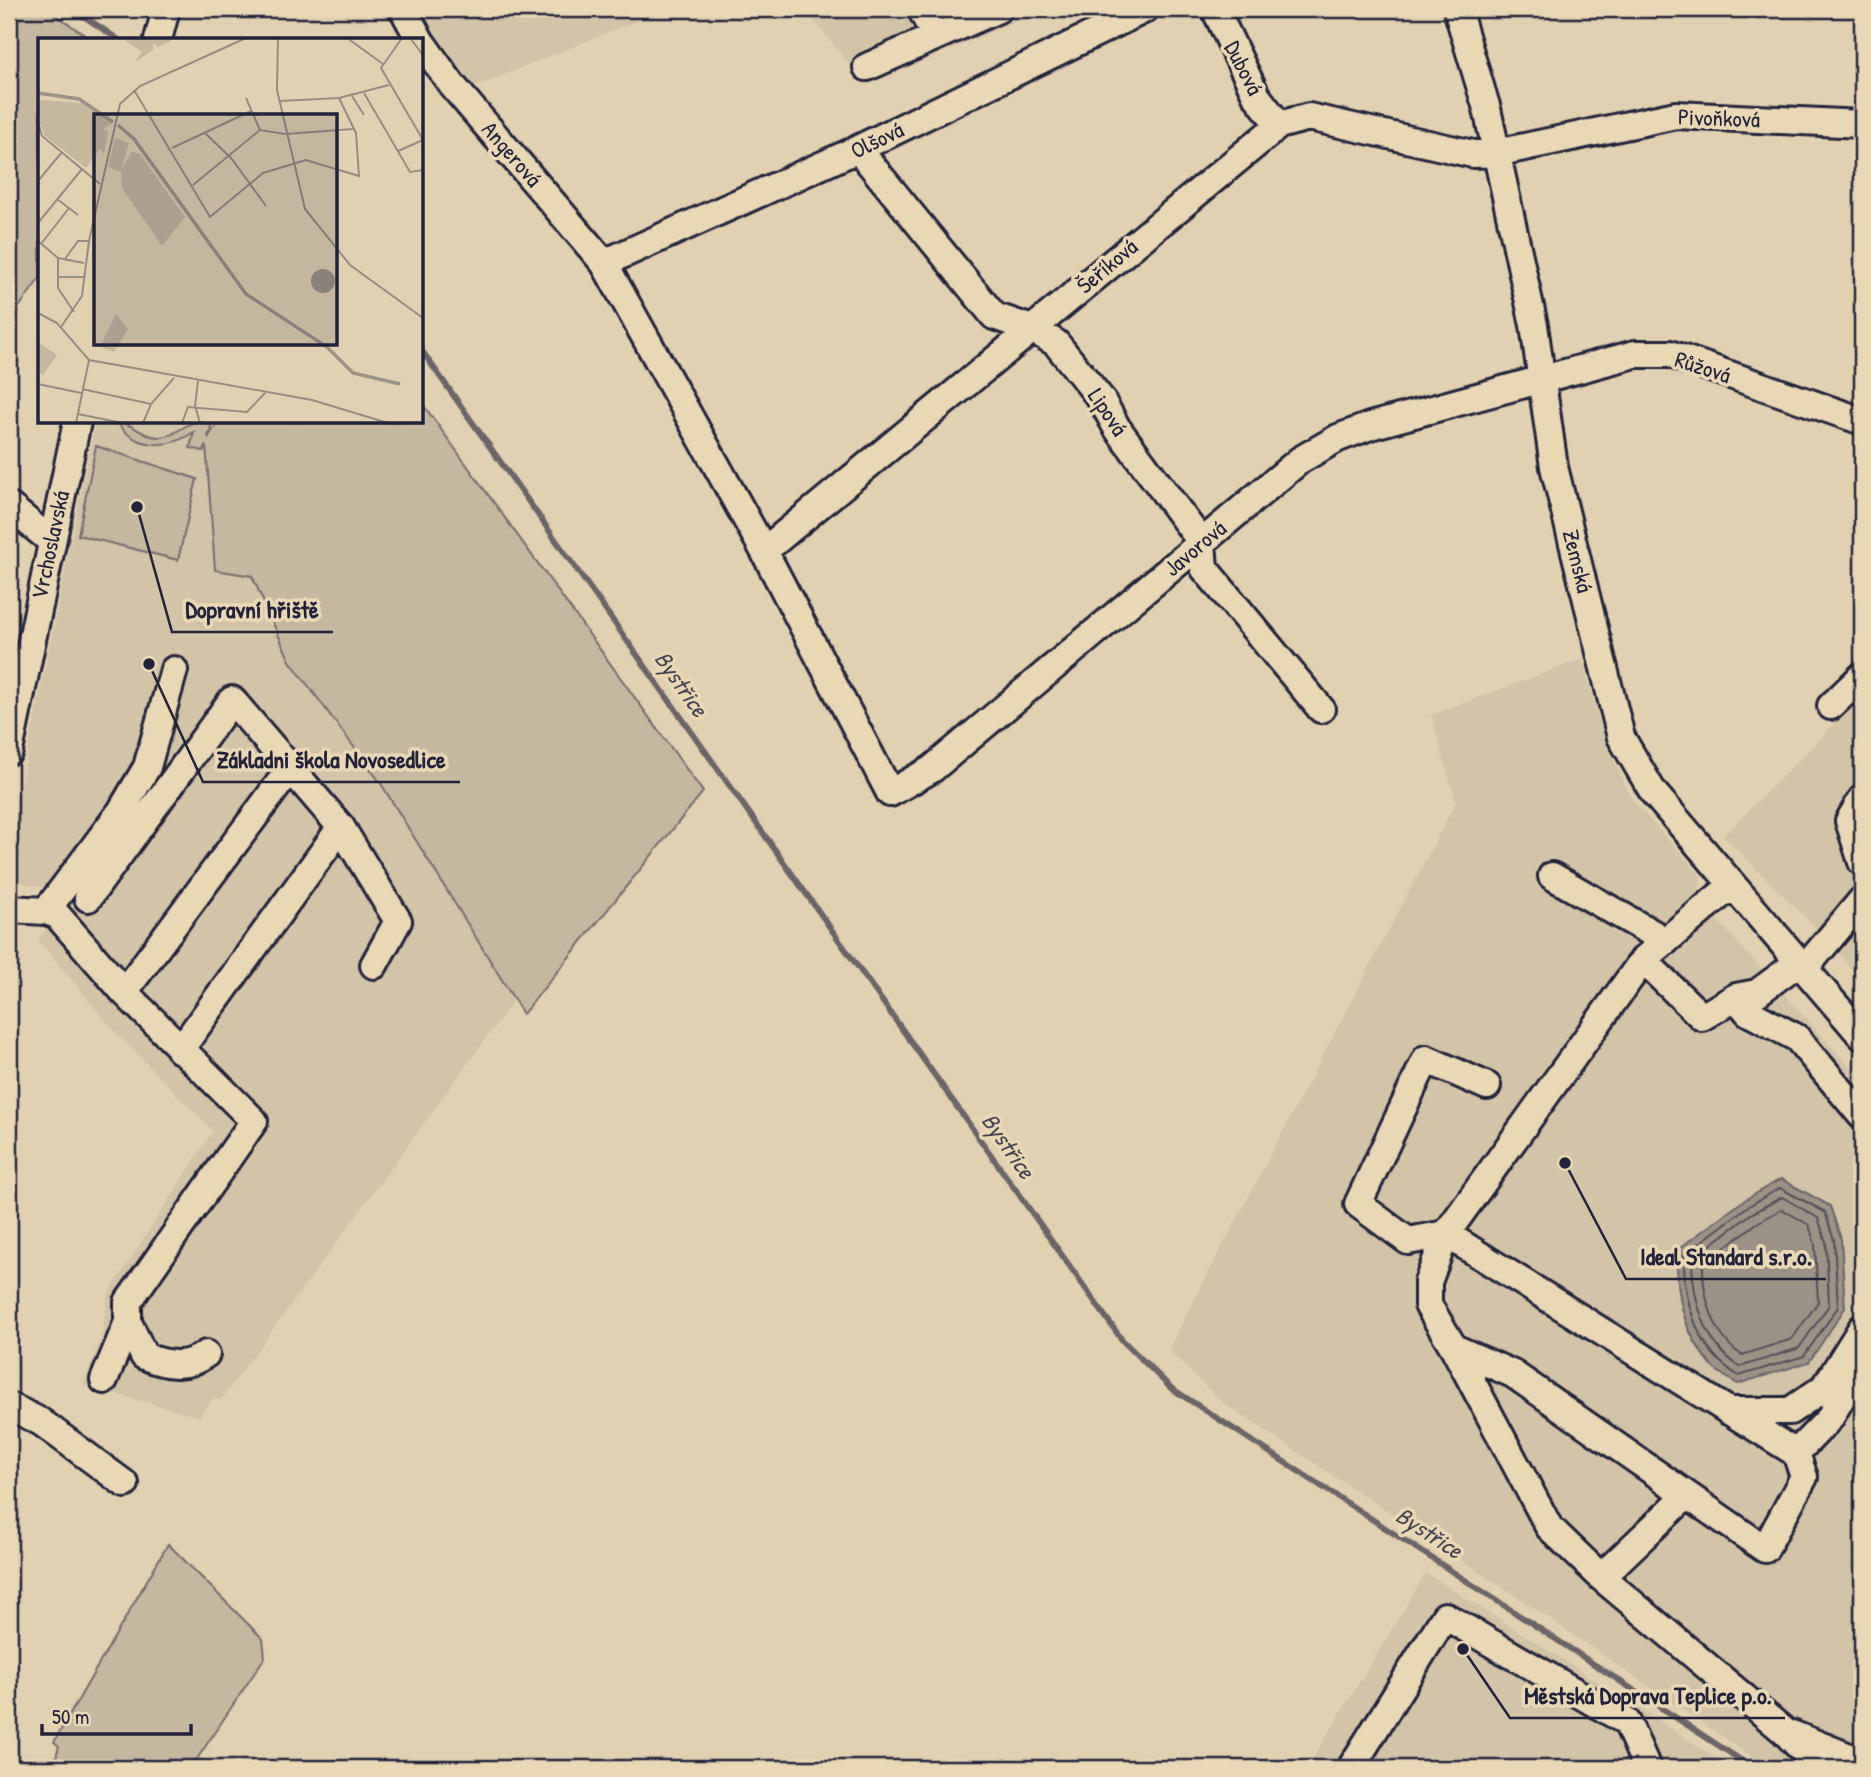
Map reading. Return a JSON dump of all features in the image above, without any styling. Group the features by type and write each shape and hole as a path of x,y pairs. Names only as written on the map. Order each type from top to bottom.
{"street":[{"path":"158,38 166,9"},
{"name":"Angerová","path":"403,9 419,38"},
{"path":"920,9 935,35"},
{"path":"866,67 998,9"},
{"name":"Olšová","path":"604,263 858,149 1145,9"},
{"name":"Dubová","path":"1215,9 1256,95 1279,125"},
{"name":"Zemská","path":"1457,9 1496,153 1534,325 1554,467 1621,737 1653,792 1862,1036"},
{"name":"Angerová","path":"424,46 452,85 604,263 764,551 890,793"},
{"name":"Pivoňková","path":"1496,153 1676,115 1862,124"},
{"name":"Šeříková","path":"764,551 1279,125 1309,117 1473,154 1496,153"},
{"name":"Lipová","path":"858,149 994,316 1032,329 1056,344 1101,399 1117,428 1202,543 1204,568 1321,709"},
{"name":"Růžová","path":"1541,381 1634,354 1670,354 1862,421"},
{"name":"Javorová","path":"890,793 932,769 1300,460 1338,438 1370,426 1541,381"},
{"name":"Vrchoslavská","path":"9,751 50,540 77,424"},
{"path":"9,506 50,540"},
{"path":"46,911 121,811 147,768 174,670"},
{"path":"1831,706 1862,676"},
{"path":"88,898 232,700 341,827 398,921 374,965"},
{"path":"124,992 290,769"},
{"path":"1862,799 1849,821 1862,862"},
{"path":"180,1050 341,827"},
{"path":"1552,876 1666,941"},
{"path":"1731,886 1643,960 1446,1234 1428,1282 1428,1305 1454,1348 1549,1527 1601,1577 1784,1731 1820,1768"},
{"path":"1643,960 1702,1017 1736,997 1757,993 1802,965 1862,900"},
{"path":"9,909 46,911 57,915 124,992 254,1121 128,1302 128,1322 104,1380"},
{"path":"1736,997 1748,1012 1797,1038 1862,1116"},
{"path":"1454,1348 1513,1374 1765,1549 1804,1477 1796,1453 1446,1234 1408,1241 1358,1204 1426,1059 1487,1086"},
{"path":"128,1322 144,1356 164,1364 183,1364 206,1353"},
{"path":"1728,1411 1790,1411 1825,1387 1862,1328"},
{"path":"1796,1453 1830,1418 1862,1361"},
{"path":"9,1406 41,1422 125,1484"},
{"path":"1601,1577 1687,1495"},
{"path":"1351,1768 1445,1616 1628,1722 1647,1768"},
{"path":"1784,1731 1862,1762"}],"shaded area":[{"path":"9,9 47,9 89,38 38,38 38,281 9,321"},
{"path":"419,9 665,9 475,87 452,60"},
{"path":"1044,9 867,85 805,10"},
{"path":"424,406 703,792 523,1014 380,782 290,661 252,576 215,570 206,445 204,451 190,448 194,432 174,442 142,442 124,431 119,424 128,424 147,435 159,437 170,435 190,424 212,424 208,438 217,424 424,424"},
{"path":"95,424 217,424 206,442 251,576 290,661 380,782 515,999 221,1400 212,1399 199,1417 83,1385 102,1336 108,1294 213,1131 117,1034 38,940 57,915 59,891 9,880 9,844"},
{"path":"96,446 197,479 178,560 78,535"},
{"path":"1582,659 1607,746 1633,801 1701,876 1698,899 1862,1080 1862,1768 1768,1768 1528,1604 1223,1403 1168,1350 1456,802 1431,715"},
{"path":"1862,696 1862,982 1828,940 1723,836"},
{"path":"168,1544 263,1639 265,1657 191,1768 53,1768 59,1746 54,1742"},
{"path":"1426,1573 1668,1726 1731,1768 1307,1768"}],"water":[{"path":"1781,1179 1830,1206 1841,1239 1845,1308 1809,1362 1738,1384 1714,1368 1693,1339 1680,1296 1677,1250 1743,1201"}],"waterway":[{"name":"Bystřice","path":"73,9 116,38"},
{"name":"Bystřice","path":"424,354 1122,1340 1171,1388 1753,1768"}],"place":[{"name":"Dopravní hřiště","path":"137,507"},
{"name":"Základni škola Novosedlice","path":"149,664"},
{"name":"Ideal Standard s.r.o.","path":"1565,1163"},
{"name":"Městská Doprava Teplice p.o.","path":"1463,1649"}]}
